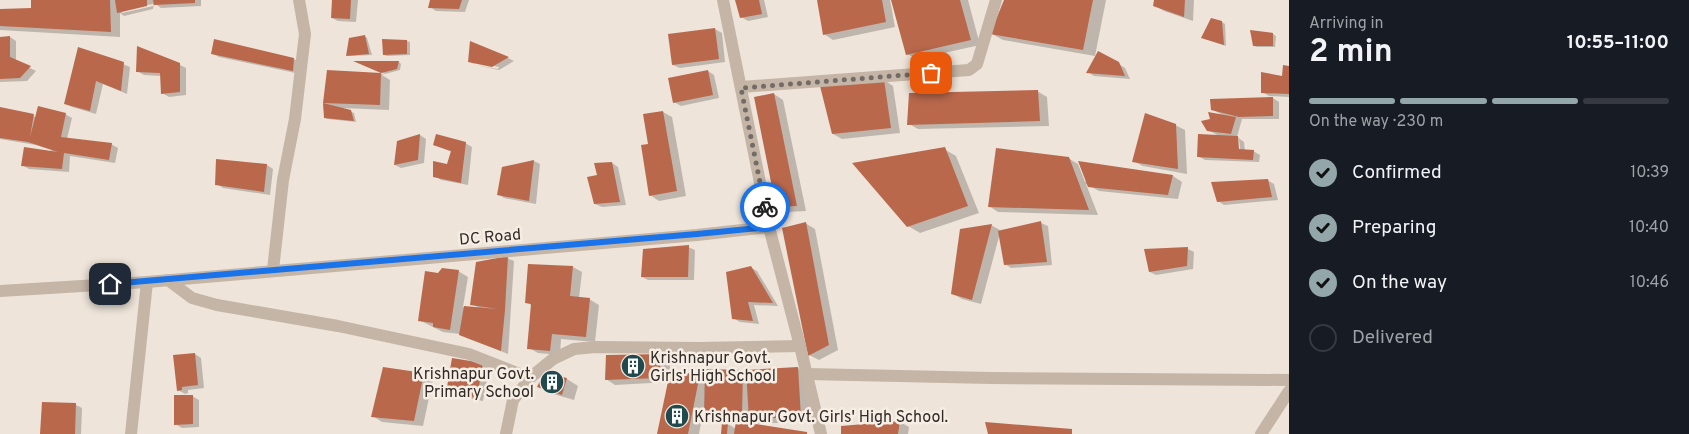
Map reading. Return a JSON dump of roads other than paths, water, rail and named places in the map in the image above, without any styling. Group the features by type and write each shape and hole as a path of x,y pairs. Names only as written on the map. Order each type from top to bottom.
{"street":[{"path":"273,270 283,180 295,119 305,34 299,0"},
{"path":"723,0 769,227 821,434"},
{"path":"741,88 969,70 977,64 996,0"},
{"name":"DC Road","path":"0,291 147,282 769,227"},
{"path":"168,280 192,298 217,305 338,326 469,354 530,378"},
{"path":"131,434 147,282"},
{"path":"506,434 513,400 530,378 553,359 574,350 596,347 699,348 800,346"},
{"path":"806,374 1000,378 1289,380"},
{"path":"1261,434 1289,391"}],"place":[{"name":"Krishnapur Govt. Girls' High School","path":"633,366"},
{"name":"Krishnapur Govt. Primary School","path":"552,382"},
{"name":"Krishnapur Govt. Girls' High School.","path":"677,416"}]}
